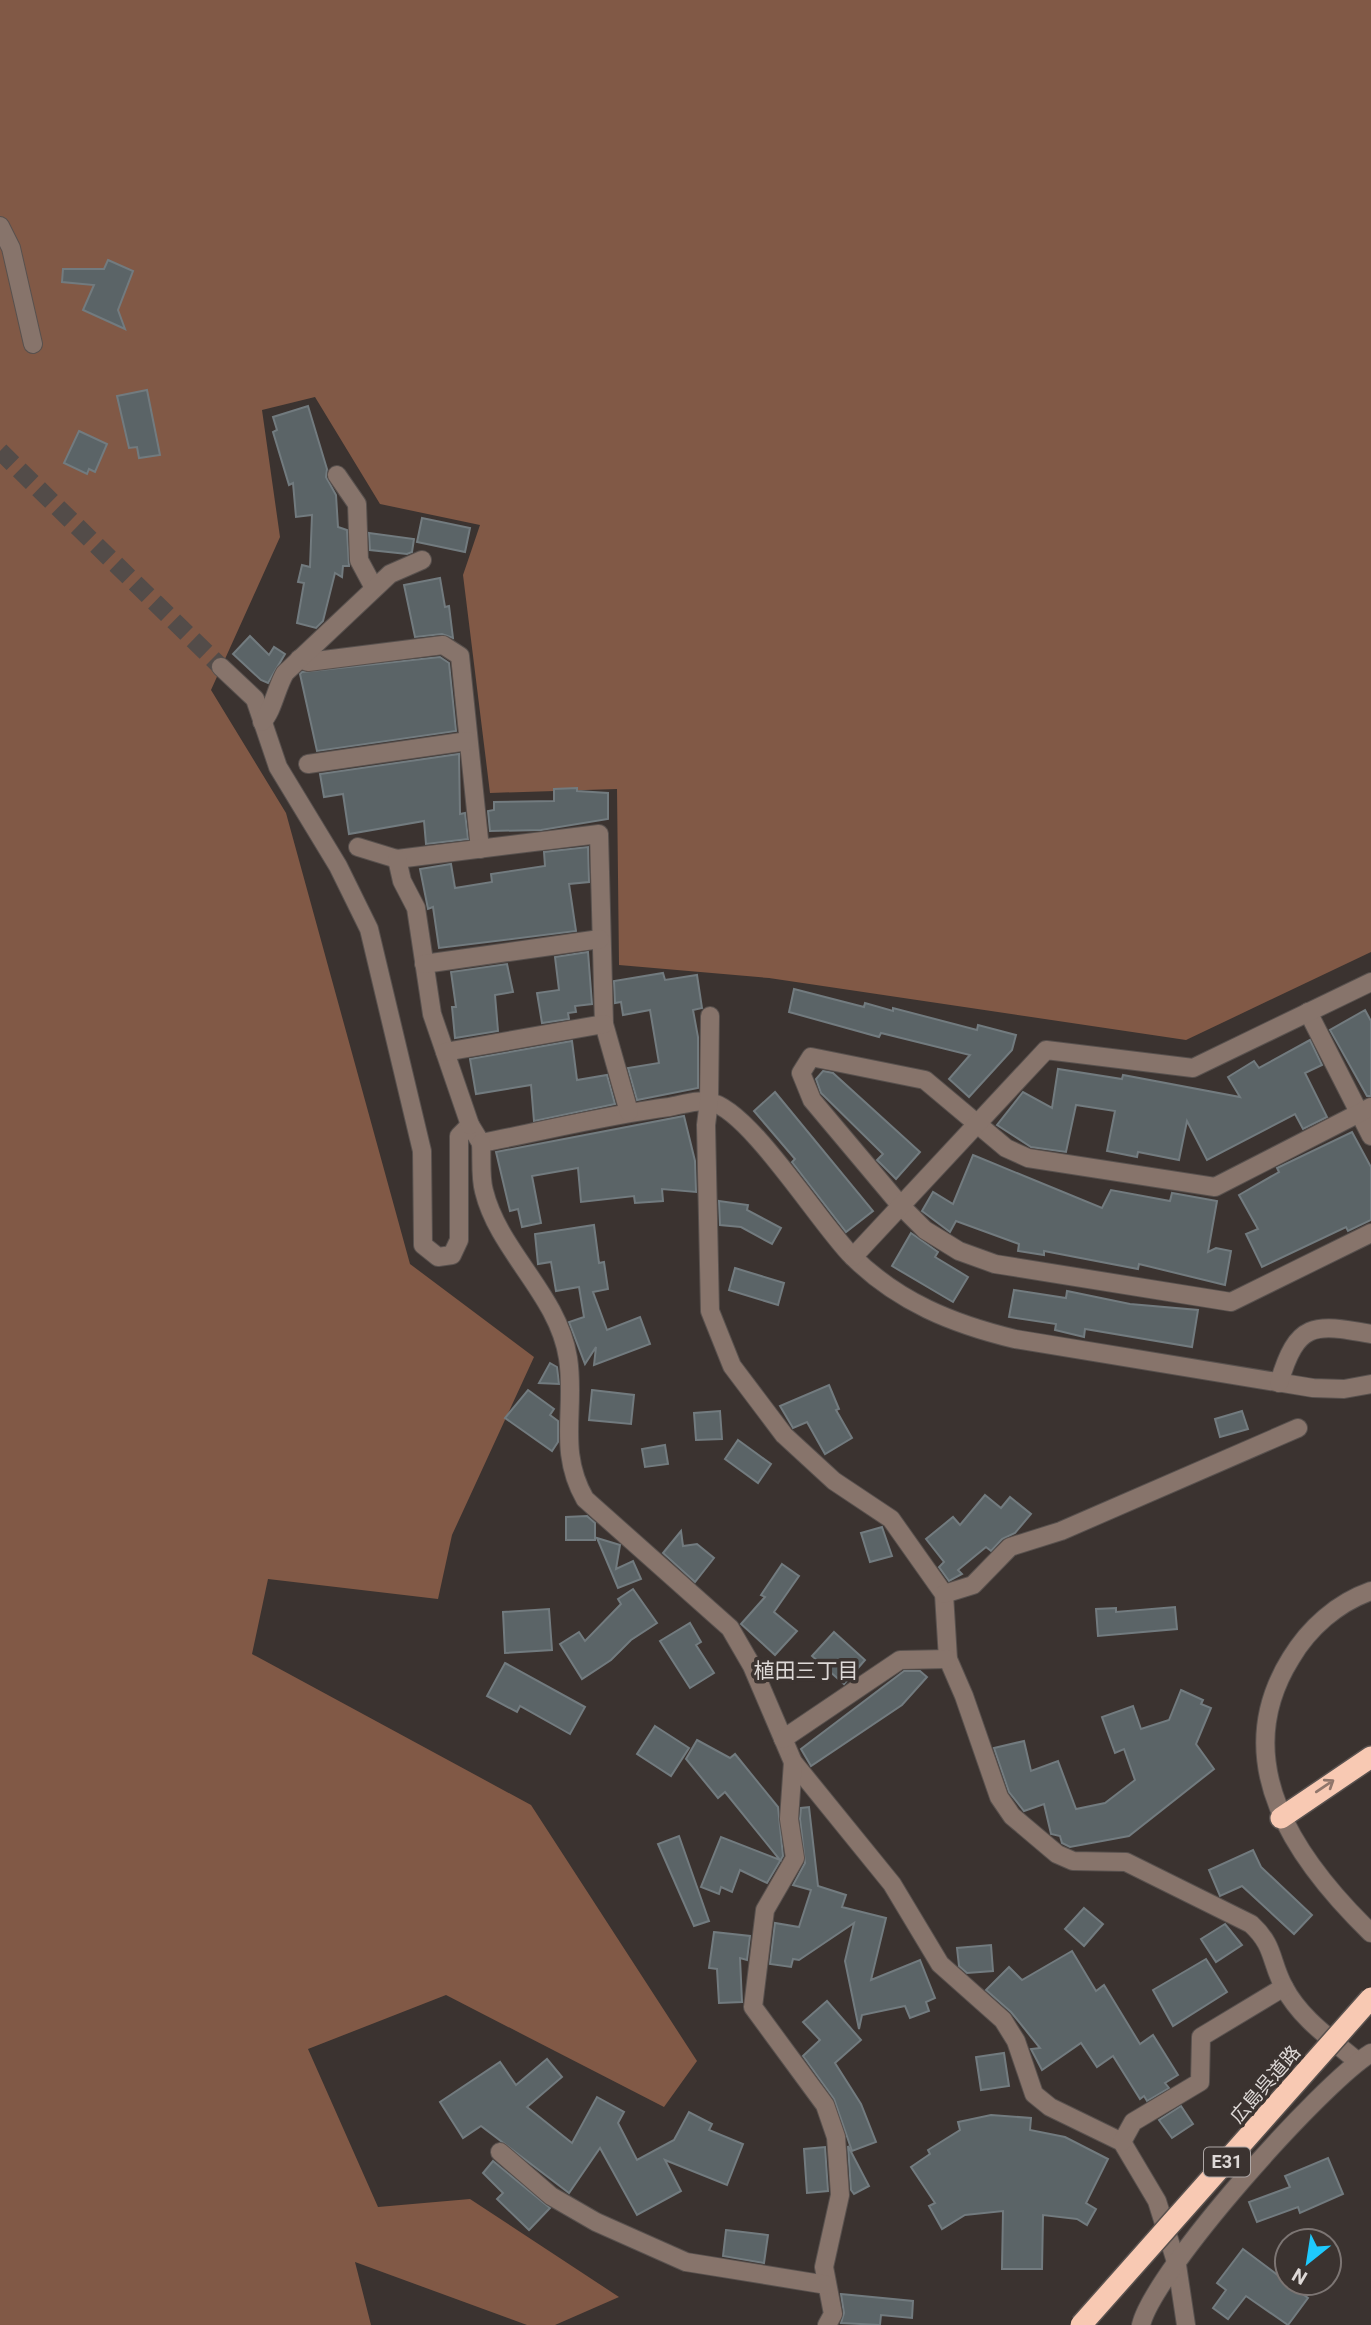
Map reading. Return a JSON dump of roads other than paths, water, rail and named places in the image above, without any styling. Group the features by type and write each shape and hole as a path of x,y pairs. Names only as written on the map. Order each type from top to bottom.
{"highway":[{"path":"1281,1818 1371,1757"},
{"name":"広島呉道路","path":"1081,2325 1371,1998"}],"street":[{"path":"0,226 10,248 33,344"},
{"path":"337,475 357,504 359,559 374,588"},
{"path":"262,722 270,715 274,692 285,673 390,574 422,560"},
{"path":"299,659 308,662 443,645 460,656 480,849"},
{"path":"221,667 254,699 278,767 338,866 369,929 422,1151 423,1245 438,1257 452,1255 459,1240 459,1136 470,1125"},
{"path":"308,764 468,741"},
{"path":"358,847 397,859 599,834 604,1024 629,1112"},
{"path":"397,859 402,881 416,908 432,1014 470,1125 481,1143 484,1191 501,1230 557,1320 568,1359 568,1433 573,1478 585,1499 730,1628 752,1666 793,1762 891,1884 940,1964 1003,2020 1016,2041 1034,2094 1050,2107 1122,2142 1157,2201 1177,2265 1186,2325"},
{"path":"424,964 600,939"},
{"path":"853,1257 1046,1050 1194,1068 1371,982"},
{"path":"1308,1012 1365,1110 1371,1136"},
{"path":"710,1016 709,1101 706,1125 710,1311 733,1366 784,1435 834,1481 891,1519 944,1594 948,1659 964,1696 999,1797 1012,1816 1057,1854 1073,1861 1126,1862 1251,1924 1266,1938 1284,1987 1310,2022 1364,2057 1317,2098 1205,2226 1145,2308 1142,2325"},
{"path":"445,1052 604,1024"},
{"path":"1365,1110 1214,1187 1028,1158 1006,1148 925,1080 811,1057 801,1073 812,1100 901,1206 925,1230 960,1251 995,1264 1231,1303 1371,1233"},
{"path":"481,1143 629,1112 709,1101 723,1107 746,1125 853,1257 891,1291 968,1328 1015,1339 1279,1383 1344,1389 1371,1384"},
{"path":"1279,1383 1288,1354 1304,1333 1329,1326 1371,1334"},
{"path":"944,1594 973,1585 1010,1547 1061,1531 1297,1428"},
{"path":"1371,1591 1355,1597 1307,1632 1279,1677 1266,1721 1267,1775 1281,1818 1307,1862 1371,1933"},
{"path":"783,1739 900,1660 948,1659"},
{"path":"793,1762 789,1819 795,1858 765,1909 753,2007 825,2105 836,2137 840,2194 824,2267 833,2314 827,2325"},
{"path":"1122,2142 1133,2122 1199,2082 1201,2037 1284,1987"},
{"path":"500,2151 551,2196 596,2222 686,2262 827,2285"}],"tunnel":[{"path":"0,451 221,667"}],"district":[{"name":"植田三丁目","path":"806,1671"}]}
